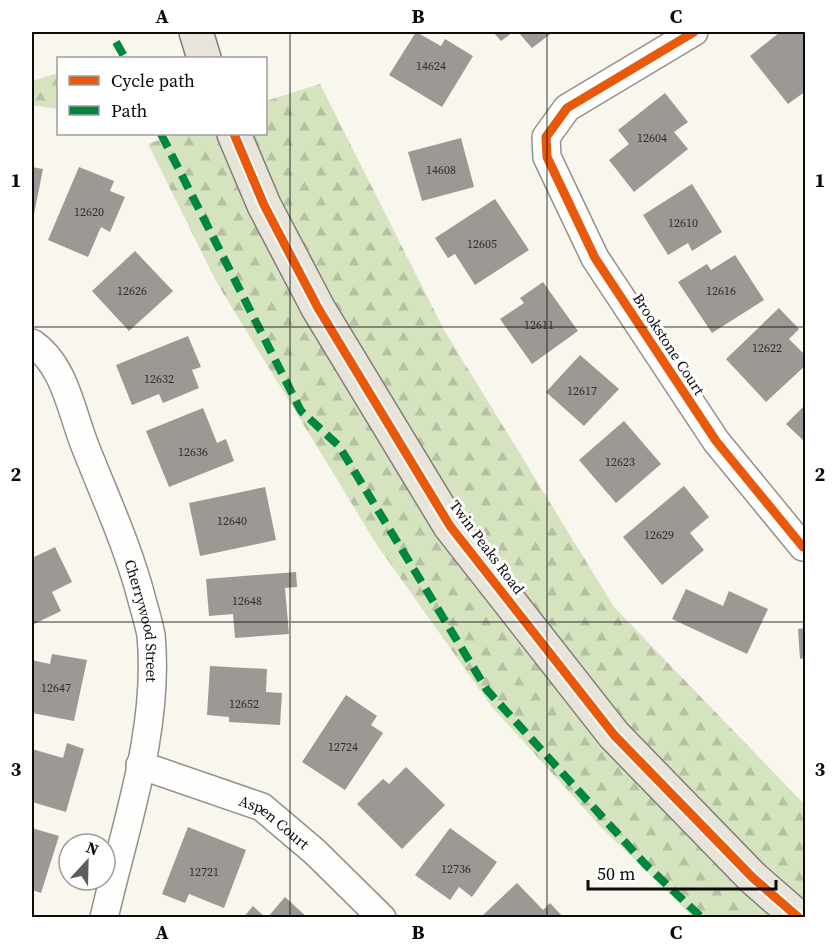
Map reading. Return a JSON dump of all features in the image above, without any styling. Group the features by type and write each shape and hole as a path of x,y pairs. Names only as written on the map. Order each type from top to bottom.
{"main road":[{"path":"196,32 204,57"},
{"name":"Twin Peaks Road","path":"234,135 264,205 318,308 450,526 614,735 746,871 799,918"}],"street":[{"name":"Brookstone Court","path":"694,32 567,108 546,137 547,157 595,258 716,441 803,547"},
{"name":"Cherrywood Street","path":"32,343 44,351 59,375 130,556 151,634 151,706 140,765 104,918"},
{"name":"Aspen Court","path":"140,765 262,807 315,852 382,918"}],"green space":[{"path":"57,73 57,109 32,105 32,81"},
{"path":"320,84 444,330 614,607 805,805 805,917 693,917 601,827 492,707 377,545 217,283 148,144 174,135 267,135 267,101"}],"building":[{"path":"416,32 441,46 445,39 473,56 442,107 389,75"},
{"path":"493,32 513,32 501,41"},
{"path":"518,32 553,32 532,48"},
{"path":"780,32 806,34 806,91 788,104 750,56"},
{"path":"665,93 688,122 674,132 688,149 634,192 609,160 629,144 618,130"},
{"path":"461,138 474,187 422,201 408,152"},
{"path":"32,167 43,169 33,219 32,219"},
{"path":"79,167 114,181 110,191 125,197 110,232 101,227 88,257 48,240"},
{"path":"692,184 722,232 692,251 688,243 668,255 643,215"},
{"path":"495,199 529,250 475,285 455,254 448,258 435,238"},
{"path":"135,251 173,291 129,331 92,291"},
{"path":"735,255 764,300 712,333 678,282 707,264 711,270"},
{"path":"543,282 578,331 532,364 500,319 524,303 520,298"},
{"path":"779,308 799,329 789,339 806,356 806,365 766,402 726,359"},
{"path":"188,336 201,367 192,370 199,388 163,403 159,394 132,405 116,365"},
{"path":"580,355 619,389 584,426 546,392"},
{"path":"806,404 806,443 786,424"},
{"path":"203,408 217,443 226,439 234,461 169,487 146,431"},
{"path":"624,421 661,464 616,503 579,460"},
{"path":"684,486 709,517 690,533 704,550 662,585 623,537"},
{"path":"265,487 276,540 200,556 189,503"},
{"path":"55,547 72,582 52,592 61,611 32,625 32,558"},
{"path":"296,572 297,587 285,588 289,634 235,638 233,614 209,616 206,579"},
{"path":"686,589 723,606 729,591 768,609 747,654 672,619"},
{"path":"806,628 806,658 800,659 798,629"},
{"path":"52,654 87,660 74,721 32,713 32,660 50,664"},
{"path":"210,666 267,669 266,692 282,693 280,725 229,722 229,717 207,715"},
{"path":"346,695 377,716 371,725 383,733 345,790 302,762"},
{"path":"67,743 84,749 66,812 32,802 32,749 63,758"},
{"path":"406,767 445,805 402,849 357,804 383,779 389,784"},
{"path":"188,827 246,850 224,908 189,894 185,903 162,894"},
{"path":"32,828 57,835 57,842 41,893 32,890"},
{"path":"450,828 497,862 472,897 459,887 450,900 415,875"},
{"path":"517,883 543,910 550,903 564,918 480,918"},
{"path":"285,897 308,918 267,918"},
{"path":"253,906 266,918 243,918"}],"marked path":[{"path":"116,42 124,57"},
{"path":"162,135 301,411 339,446 487,690 645,864 702,918"}],"cycle path":[{"path":"694,32 567,108 546,137 547,157 595,258 716,441 803,547"},
{"path":"234,135 264,205 318,308 450,526 614,735 753,878 799,918"}]}
